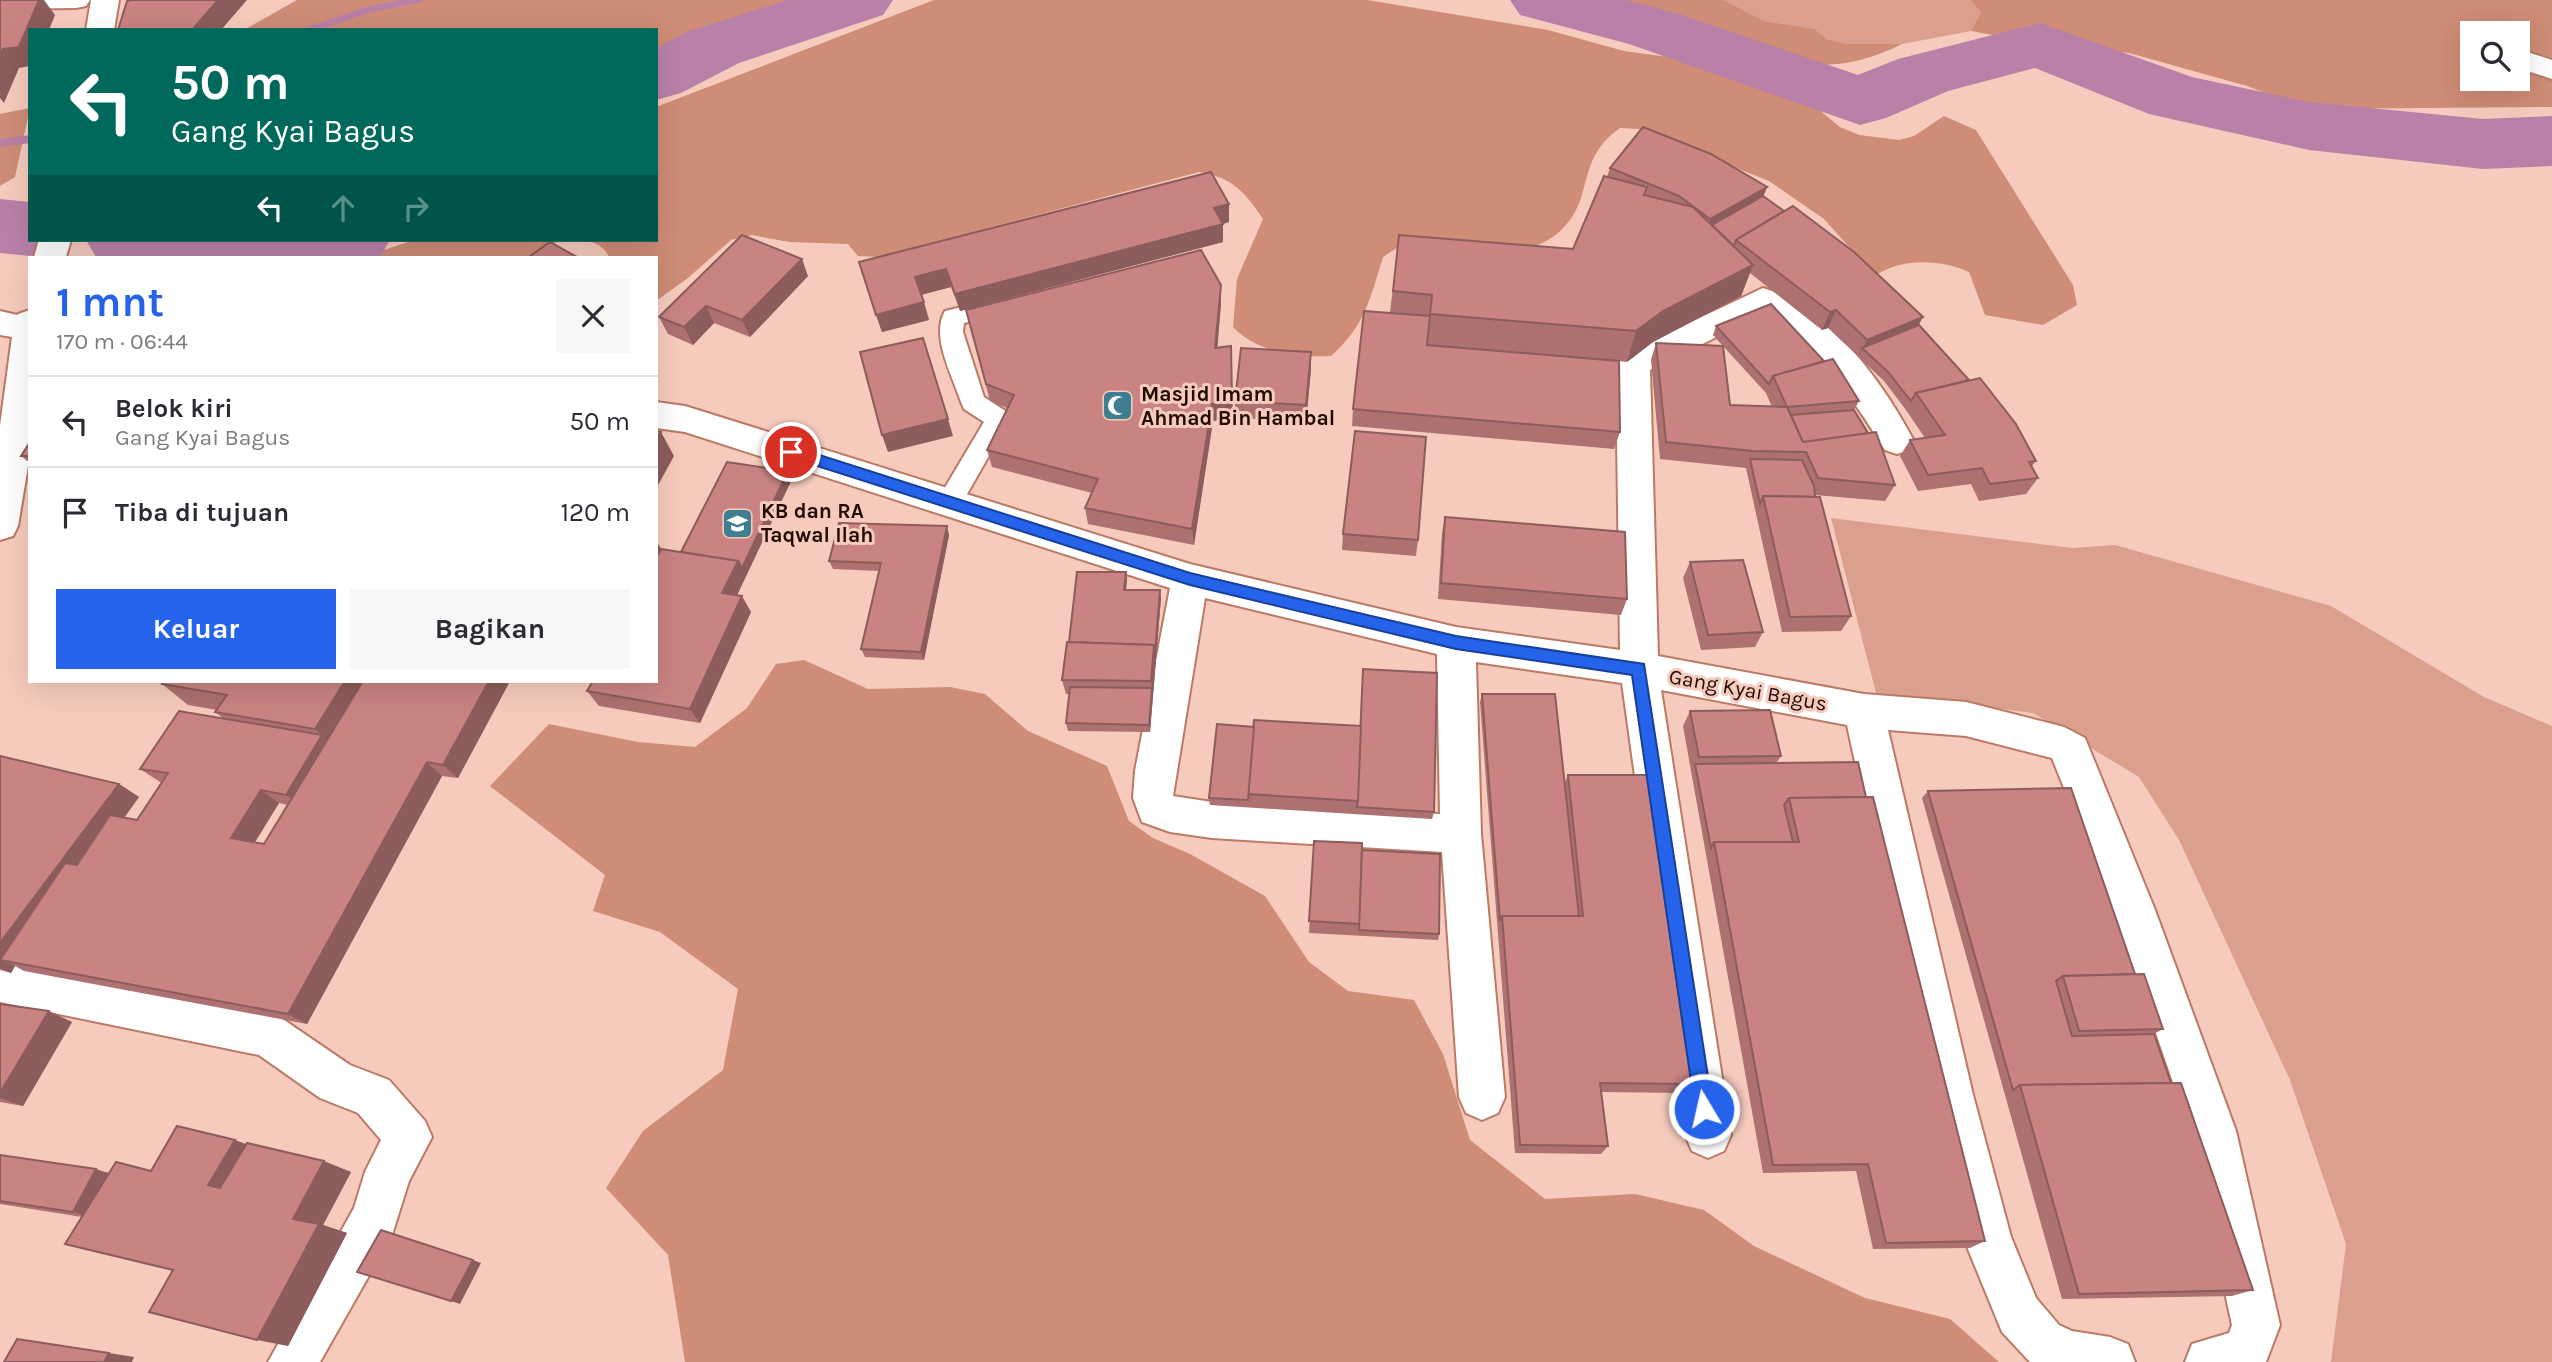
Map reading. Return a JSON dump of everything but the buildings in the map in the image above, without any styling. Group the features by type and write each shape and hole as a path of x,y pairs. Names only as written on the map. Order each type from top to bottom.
{"street":[{"path":"0,1 76,0"},
{"path":"100,28 104,0"},
{"path":"2530,62 2552,70"},
{"path":"1737,274 1763,300 1791,313 1829,352 1866,395 1897,441"},
{"path":"1708,1135 1639,669 1633,364 1763,300"},
{"path":"0,526 27,379 19,325"},
{"name":"Gang Kyai Bagus","path":"658,415 685,419 1190,579 1456,643 1639,669 1864,711 1966,719 2059,741 2071,750 2134,910 2213,1131 2256,1325 2245,1353 2210,1362"},
{"path":"1190,579 1154,771 1153,798 1156,809 1170,814 1212,820 1461,834"},
{"path":"1456,643 1461,834 1482,1097"},
{"path":"1864,711 1950,1095 1987,1237 2019,1315 2042,1342 2068,1355 2110,1362"},
{"path":"0,981 268,1035 337,1082 373,1096 409,1137 388,1172 375,1217 293,1362"}],"lane":[{"path":"950,501 998,419 973,402 951,332 953,317 1023,302"}],"shaded area":[{"path":"297,0 807,0 658,54 658,28 248,28"},
{"path":"934,0 1367,0 1548,30 1624,51 1683,59 1742,79 1778,86 1812,104 1840,127 1859,135 1899,140 1914,136 1944,116 1976,130 2073,285 2077,305 2043,325 1985,315 1969,272 1958,268 1934,263 1908,263 1875,276 1824,219 1769,181 1639,129 1620,128 1597,152 1574,214 1561,231 1546,241 1523,251 1398,247 1383,257 1370,299 1359,323 1331,356 1278,352 1242,336 1233,327 1237,279 1263,219 1237,187 1210,174 1199,172 879,257 858,256 848,244 789,242 752,235 731,240 688,278 658,300 658,256 608,256 600,246 590,242 658,242 658,106"},
{"path":"1593,0 1724,0 1765,21 1815,29 1827,39 1847,44 1902,44 1847,63 1796,63 1745,50"},
{"path":"1724,0 1970,0 1981,12 1971,31 1902,44 1847,44 1827,39 1815,29 1765,21"},
{"path":"1970,0 2552,0 2552,107 2307,109 2247,86 2129,53 2024,41 1971,31 1981,12"},
{"path":"28,108 15,177 0,186 0,114"},
{"path":"408,242 558,242 537,256 366,256"},
{"path":"1831,518 2072,548 2115,545 2331,606 2484,697 2552,726 2552,1362 2331,1362 2346,1244 2290,1080 2179,840 2139,777 2033,713 1876,693"},
{"path":"804,660 868,689 950,687 985,694 1028,731 1107,766 1129,821 1153,838 1190,854 1265,896 1309,962 1348,991 1414,1000 1443,1054 1470,1140 1545,1199 1635,1194 1704,1210 1754,1246 1865,1298 1950,1319 1999,1362 685,1362 668,1255 606,1188 643,1131 723,1070 738,989 660,932 593,911 605,875 490,786 549,724 638,742 695,747 747,708 776,664"}],"waterway":[{"path":"311,28 370,9 419,0"},
{"path":"658,76 714,47 859,0"},
{"path":"1544,0 1654,29 1860,101 1923,75 2040,45 2175,97 2309,126 2483,144 2552,141"},
{"path":"0,143 28,139"},
{"path":"0,226 28,229"},
{"path":"136,242 209,255 332,242"}],"place":[{"name":"Masjid Imam Ahmad Bin Hambal","path":"1118,406"},
{"name":"KB dan RA Taqwal Ilah","path":"738,523"}],"route":[{"path":"791,452 1190,579 1456,643 1639,669 1704,1109"}]}
